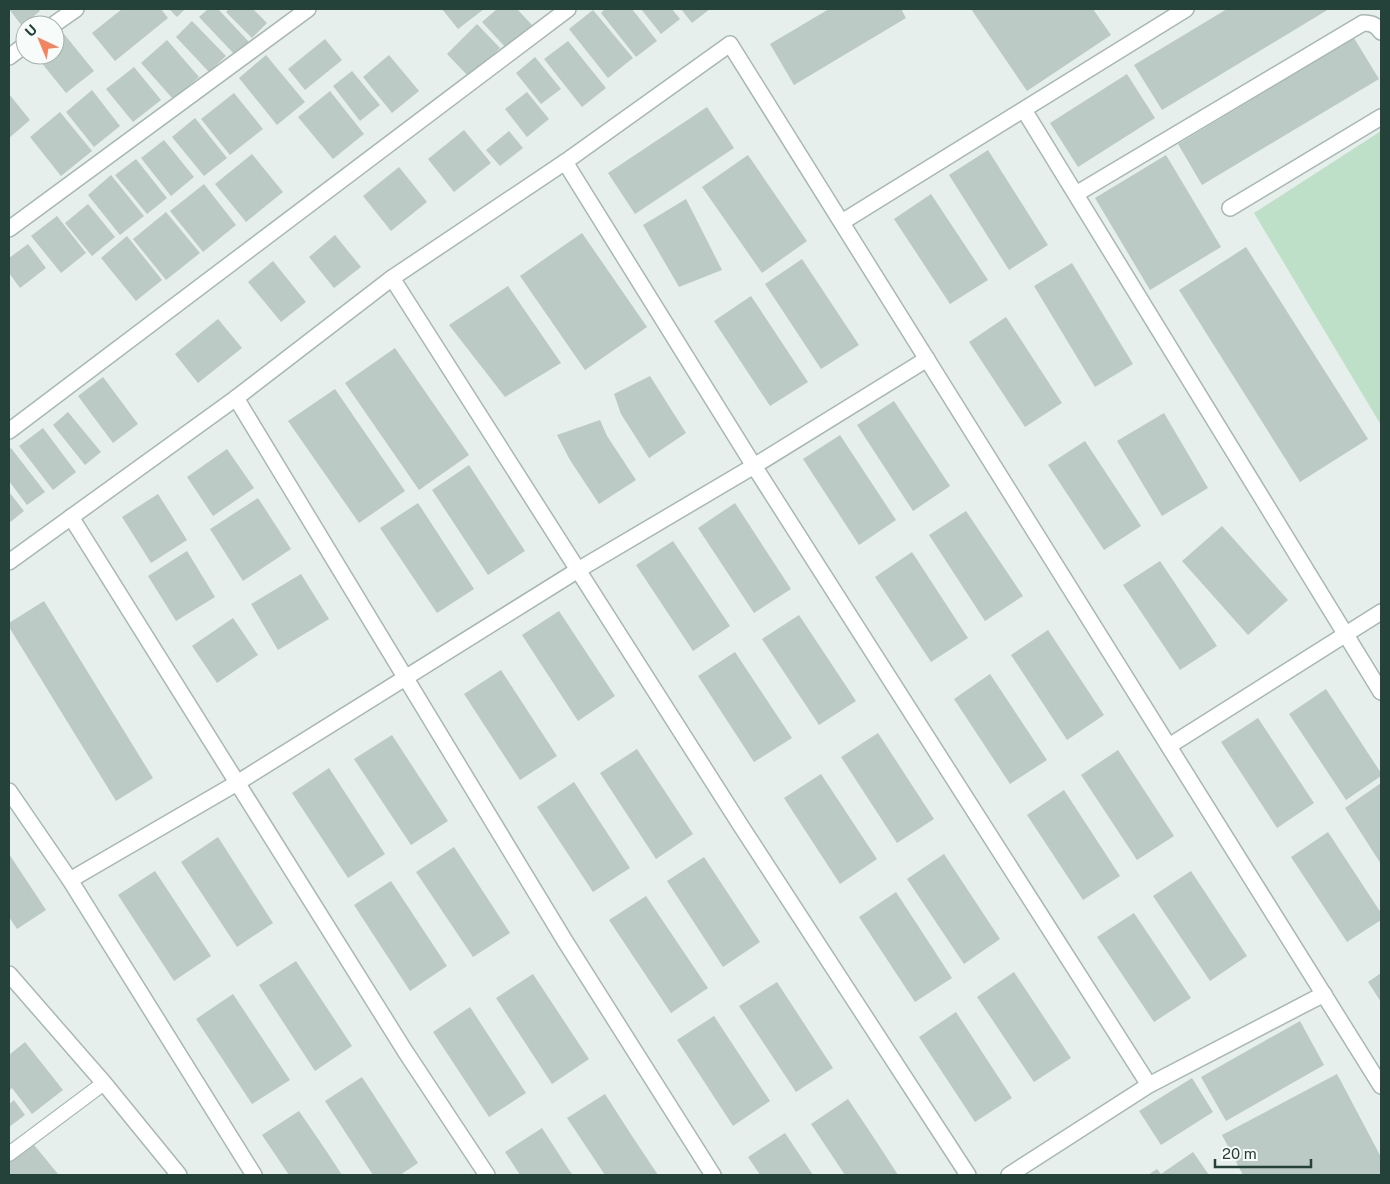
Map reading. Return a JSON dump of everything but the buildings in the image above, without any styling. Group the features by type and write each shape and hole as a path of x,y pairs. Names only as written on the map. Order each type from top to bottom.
{"street":[{"path":"65,17 76,9"},
{"path":"9,229 308,9"},
{"path":"9,431 568,9"},
{"path":"842,222 1186,9"},
{"path":"1076,194 1363,23 1377,26 1381,32"},
{"path":"9,562 236,398 392,278 565,162 730,44 1381,1086"},
{"path":"1024,110 1381,692"},
{"path":"1230,208 1381,118"},
{"path":"565,162 754,466 1149,1086"},
{"path":"392,278 968,1175"},
{"path":"70,880 237,783 578,570 754,466 927,360"},
{"path":"236,398 565,941 713,1175"},
{"path":"71,517 405,1051 487,1175"},
{"path":"1169,746 1381,612"},
{"path":"9,791 70,880 254,1175"},
{"path":"9,974 104,1083 179,1175"},
{"path":"1009,1175 1149,1086 1324,994"}],"lane":[{"path":"9,1154 104,1083"}],"green space":[{"path":"1381,131 1381,425 1254,213"}]}
